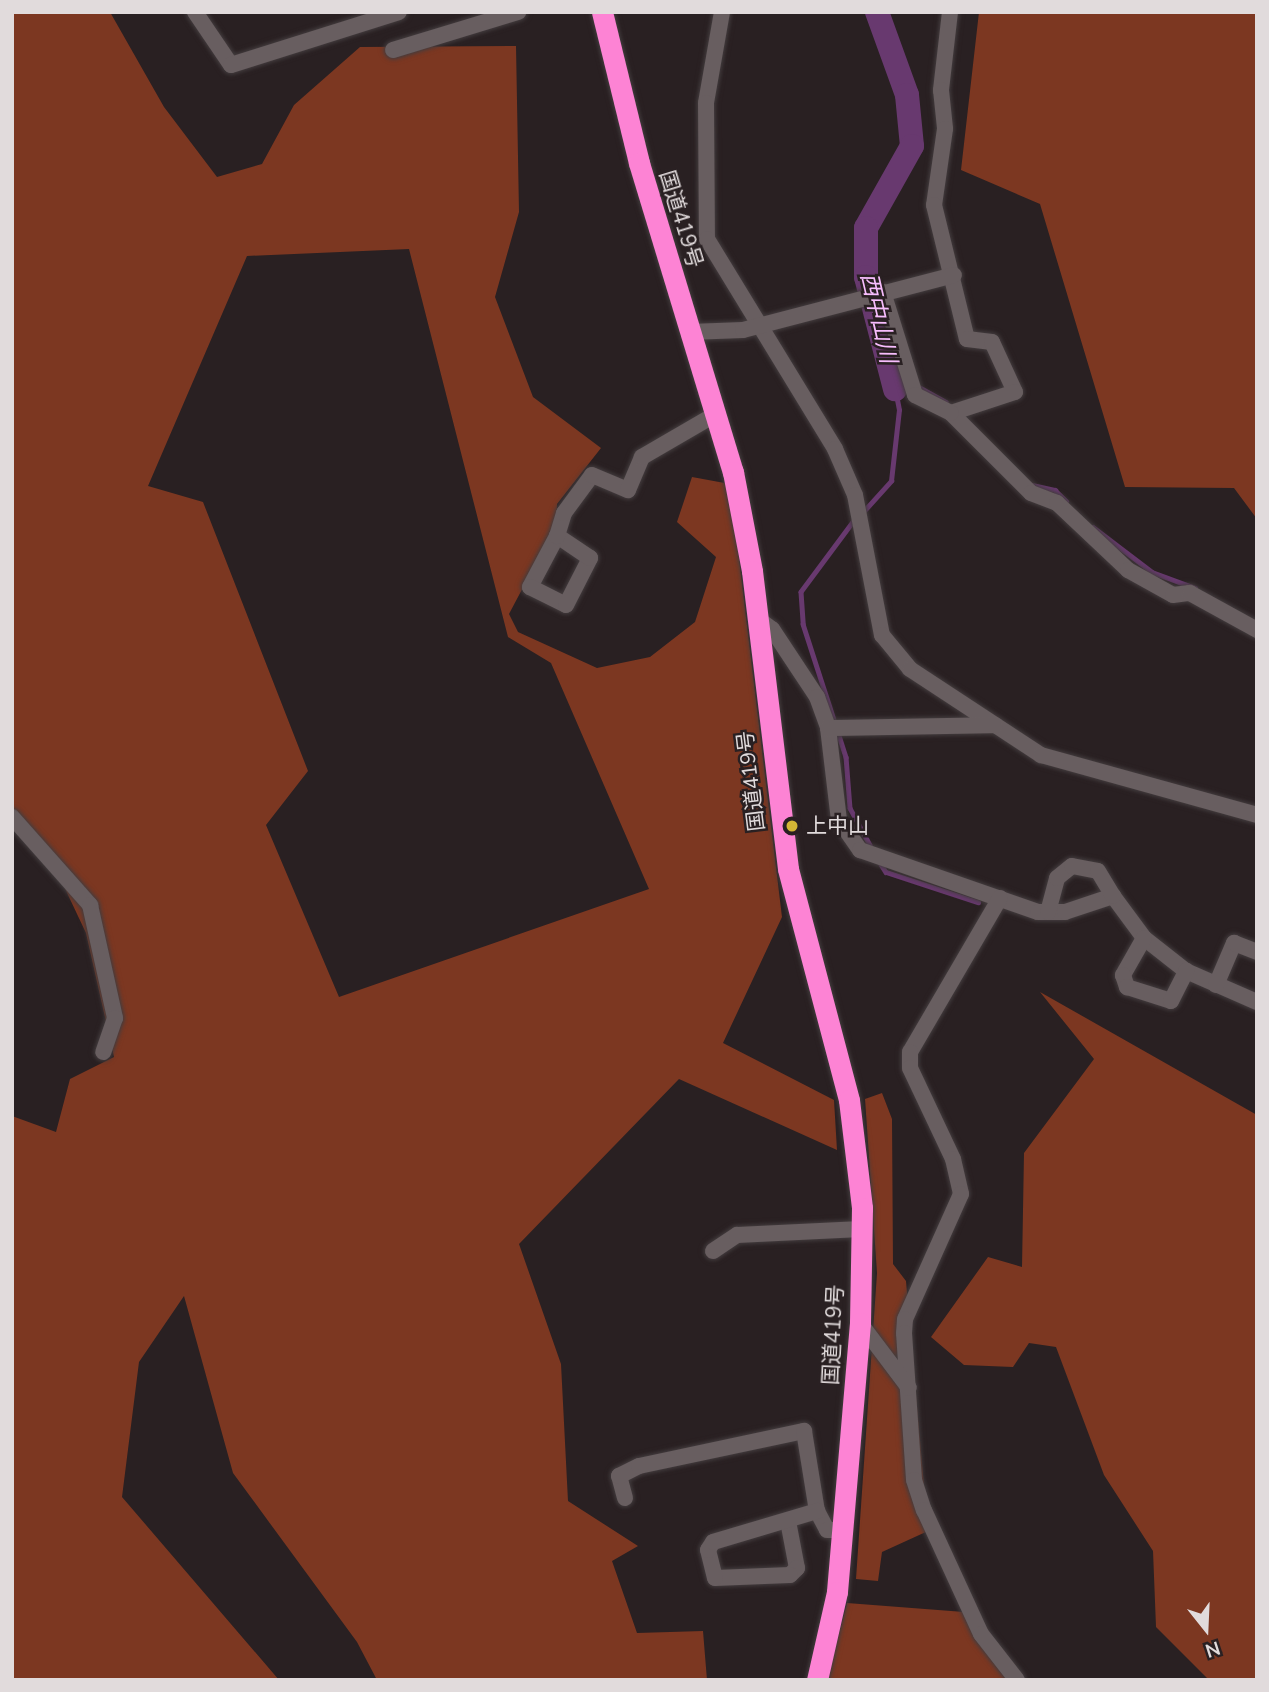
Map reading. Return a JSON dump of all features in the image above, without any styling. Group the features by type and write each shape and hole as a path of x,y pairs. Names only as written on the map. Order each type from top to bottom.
{"highway":[{"name":"国道419号","path":"602,12 690,332 733,471 758,619 788,869 849,1100 862,1229 860,1323 844,1530 817,1680"}],"street":[{"path":"195,12 231,65 367,19 399,12"},
{"path":"393,50 519,12"},
{"path":"722,12 706,103 707,239 756,326 806,398 855,495 882,635 910,669 1041,755 1257,815"},
{"path":"950,12 941,90 945,129 934,205 954,275 967,339 992,342 1015,392 951,413"},
{"path":"690,332 756,326 954,275"},
{"path":"881,293 915,395 951,413 1031,493 1057,503 1128,570 1173,595 1190,593 1257,630"},
{"path":"557,536 564,513 592,475 628,490 642,457 716,414"},
{"path":"758,619 800,667 828,729 839,820 860,850 1048,912 1113,896"},
{"path":"828,729 995,724"},
{"path":"12,817 90,905 115,1018 103,1052"},
{"path":"1048,912 1057,878 1072,866 1098,871 1144,938 1186,971 1257,1002"},
{"path":"1000,898 908,1062 953,1159 961,1194 905,1319 914,1480 924,1510 981,1634 1017,1680"},
{"path":"1144,938 1123,975 1127,987 1171,1001 1186,971"},
{"path":"1216,985 1234,943 1257,952"},
{"path":"713,1251 737,1234 862,1229"},
{"path":"860,1323 910,1390"},
{"path":"625,1498 619,1476 639,1466 804,1431 817,1511 827,1530 844,1530"},
{"path":"788,1521 797,1568 790,1576 715,1578 708,1550 713,1542 817,1511"}],"shaded area":[{"path":"12,12 110,12 164,107 217,177 262,164 294,105 360,47 516,46 519,212 495,297 533,397 601,448 557,504 556,525 509,614 518,632 597,668 650,657 695,622 716,557 677,522 692,477 730,484 782,917 723,1043 834,1100 837,1150 679,1079 519,1244 561,1364 568,1501 638,1546 612,1561 637,1633 703,1631 707,1680 377,1680 357,1642 233,1473 184,1296 139,1362 122,1497 279,1680 12,1680 12,1116 56,1132 70,1079 114,1057 86,933 52,861 12,820","holes":["409,249 508,637 551,663 649,889 339,997 266,825 308,771 203,502 148,486 247,256"]},
{"path":"979,12 1257,12 1257,519 1234,488 1125,487 1040,204 961,170"},
{"path":"1040,992 1257,1115 1257,1680 1209,1680 1156,1627 1153,1551 1104,1475 1056,1347 1029,1343 1013,1367 964,1365 931,1337 988,1257 1022,1267 1024,1153 1094,1059"},
{"path":"882,1093 892,1119 893,1264 906,1281 928,1531 882,1552 878,1581 856,1579 877,1273 865,1099"},
{"path":"847,1603 964,1612 1010,1680 827,1680"}],"waterway":[{"name":"西中山川","path":"877,12 907,95 912,146 866,228 866,277 895,389"},
{"path":"917,386 946,402"},
{"path":"863,512 891,481 899,410 895,389 908,387"},
{"path":"1032,485 1055,490 1066,501"},
{"path":"856,518 801,592 803,624 846,757 850,808 871,847"},
{"path":"1093,527 1152,572 1195,588"},
{"path":"879,861 886,872 978,902"}],"place":[{"name":"上中山","path":"792,826"}]}
